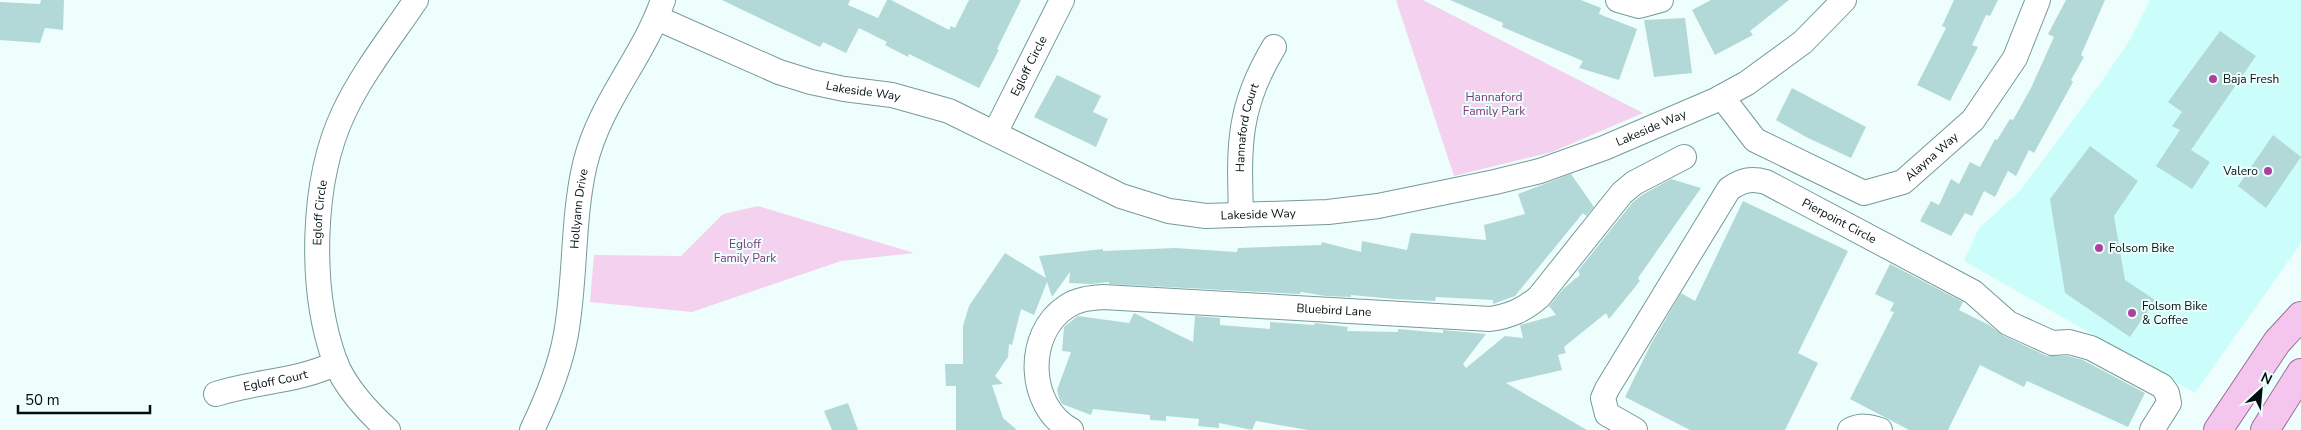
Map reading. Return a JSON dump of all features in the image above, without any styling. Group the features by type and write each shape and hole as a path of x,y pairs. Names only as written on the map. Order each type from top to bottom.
{"main road":[{"path":"2218,430 2277,342 2301,316"},
{"path":"2264,430 2301,373"}],"street":[{"name":"Egloff Circle","path":"388,430 366,408 336,363 324,321 320,293 318,227 322,183 333,140 344,113 358,87 416,0"},
{"name":"Egloff Circle","path":"995,133 1062,0"},
{"path":"1618,0 1639,6 1661,0"},
{"name":"Lakeside Way","path":"660,9 779,72 811,82 844,89 892,95 948,111 1121,196 1144,205 1169,211 1206,216 1241,216 1328,212 1378,206 1540,171 1604,148 1722,97 1747,83 1803,42 1844,0"},
{"name":"Alayna Way","path":"1722,97 1755,140 1864,193 1903,182 1973,120 1988,100 2015,58 2038,0"},
{"name":"Hollyann Drive","path":"532,430 546,402 564,346 580,192 594,135 605,108 660,9"},
{"name":"Hannaford Court","path":"1241,216 1239,156 1244,114 1253,87 1274,47"},
{"name":"Bluebird Lane","path":"1071,430 1052,414 1043,402 1037,382 1037,370 1040,343 1047,326 1055,316 1073,303 1103,297 1490,319 1511,316 1528,307 1539,297 1622,193 1634,183 1684,157"},
{"name":"Pierpoint Circle","path":"1635,430 1607,414 1603,398 1607,389 1729,189 1740,181 1753,178 1766,182 1972,292 2008,323 2052,343 2069,342 2091,348 2162,386 2167,393 2169,403 2152,430"},
{"name":"Egloff Court","path":"216,394 240,386 318,372 336,363"},
{"path":"1850,430 1859,426 1868,426 1880,430"}],"shaded area":[{"path":"2150,0 2301,0 2301,243 2195,393 1964,261 1979,228 2020,191 2104,78 2131,38"}],"green space":[{"name":"Hannaford Family Park","path":"1396,0 1423,0 1643,113 1552,152 1454,176"},
{"name":"Egloff Family Park","path":"758,206 914,253 841,261 692,312 590,302 594,255 681,256 723,214"}],"building":[{"path":"41,0 64,0 63,30 45,28 40,43 0,40 0,2 40,4"},
{"path":"722,0 850,0 848,5 878,18 887,0 891,0 949,30 951,26 955,28 969,0 1021,0 997,49 999,50 979,88 909,54 908,57 885,45 887,42 859,28 846,53 823,42 820,47"},
{"path":"1450,0 1581,0 1601,8 1599,14 1637,29 1619,80 1579,68 1583,61 1502,27 1503,23"},
{"path":"1711,0 1789,0 1750,31 1753,35 1715,55 1692,10"},
{"path":"1954,0 1998,0 1990,16 1986,15 1972,45 1978,47 1950,101 1917,85 1946,28 1942,26"},
{"path":"2066,0 2105,0 2081,55 2084,57 2071,80 2073,82 2034,153 2029,150 2016,176 2008,171 1995,197 1984,191 1972,216 1965,213 1951,236 1920,221 1931,201 1939,205 1951,179 1959,184 1970,162 1980,167 1995,139 1997,140 2010,119 2013,120 2031,88 2054,37 2048,34"},
{"path":"1685,18 1692,73 1654,77 1644,20"},
{"name":"Baja Fresh","path":"2220,31 2256,56 2191,150 2210,162 2192,189 2156,166 2180,130 2172,126 2182,112 2168,102"},
{"path":"1057,75 1101,96 1093,112 1108,119 1096,147 1034,117"},
{"path":"1792,88 1866,127 1851,158 1808,138 1776,120"},
{"path":"2273,135 2301,157 2266,208 2238,186"},
{"path":"2090,146 2138,181 2114,216 2125,280 2155,300 2130,337 2065,293 2050,199"},
{"path":"1571,174 1594,207 1586,216 1583,213 1515,296 1493,304 1493,300 1436,297 1435,301 1351,295 1351,297 1325,296 1301,292 1300,294 1109,284 1109,282 1091,284 1069,283 1070,272 1052,297 1047,282 1034,315 1021,309 1012,345 1009,344 1008,357 995,376 1003,384 992,385 1003,418 1017,430 956,430 956,386 946,386 945,364 963,364 963,326 969,306 1005,253 1046,278 1039,256 1103,249 1103,251 1175,248 1237,252 1238,248 1321,245 1322,242 1361,252 1362,241 1407,250 1411,233 1486,240 1484,225 1525,214 1518,194"},
{"path":"1671,179 1701,188 1638,278 1640,281 1609,319 1606,313 1564,347 1566,353 1558,355 1562,370 1506,383 1587,430 1308,430 1256,421 1252,430 1219,423 1219,428 1198,426 1199,419 1166,416 1166,421 1150,420 1150,415 1093,409 1091,415 1062,404 1059,398 1057,390 1071,352 1062,351 1064,327 1078,316 1129,323 1134,313 1193,342 1195,316 1220,318 1220,325 1270,329 1270,322 1314,325 1315,323 1348,327 1347,331 1398,332 1398,329 1443,333 1443,330 1486,334 1463,364 1466,368 1505,336 1523,338 1520,325 1556,315 1549,306 1563,289 1580,275 1578,271 1632,203 1642,195"},
{"path":"1743,201 1848,251 1798,353 1818,363 1785,430 1690,430 1625,397 1651,344 1681,293 1695,301"},
{"path":"1890,264 1963,302 1959,310 1989,325 2002,335 2047,356 2068,356 2083,360 2145,393 2128,427 2027,381 2024,387 1980,365 1948,430 1909,430 1850,399 1894,312 1890,311 1894,303 1875,294"},
{"path":"848,403 858,430 832,430 824,411"}],"place":[{"name":"Baja Fresh","path":"2213,79"},
{"name":"Valero","path":"2268,171"},
{"name":"Folsom Bike","path":"2099,248"},
{"name":"Folsom Bike & Coffee","path":"2132,313"}]}
